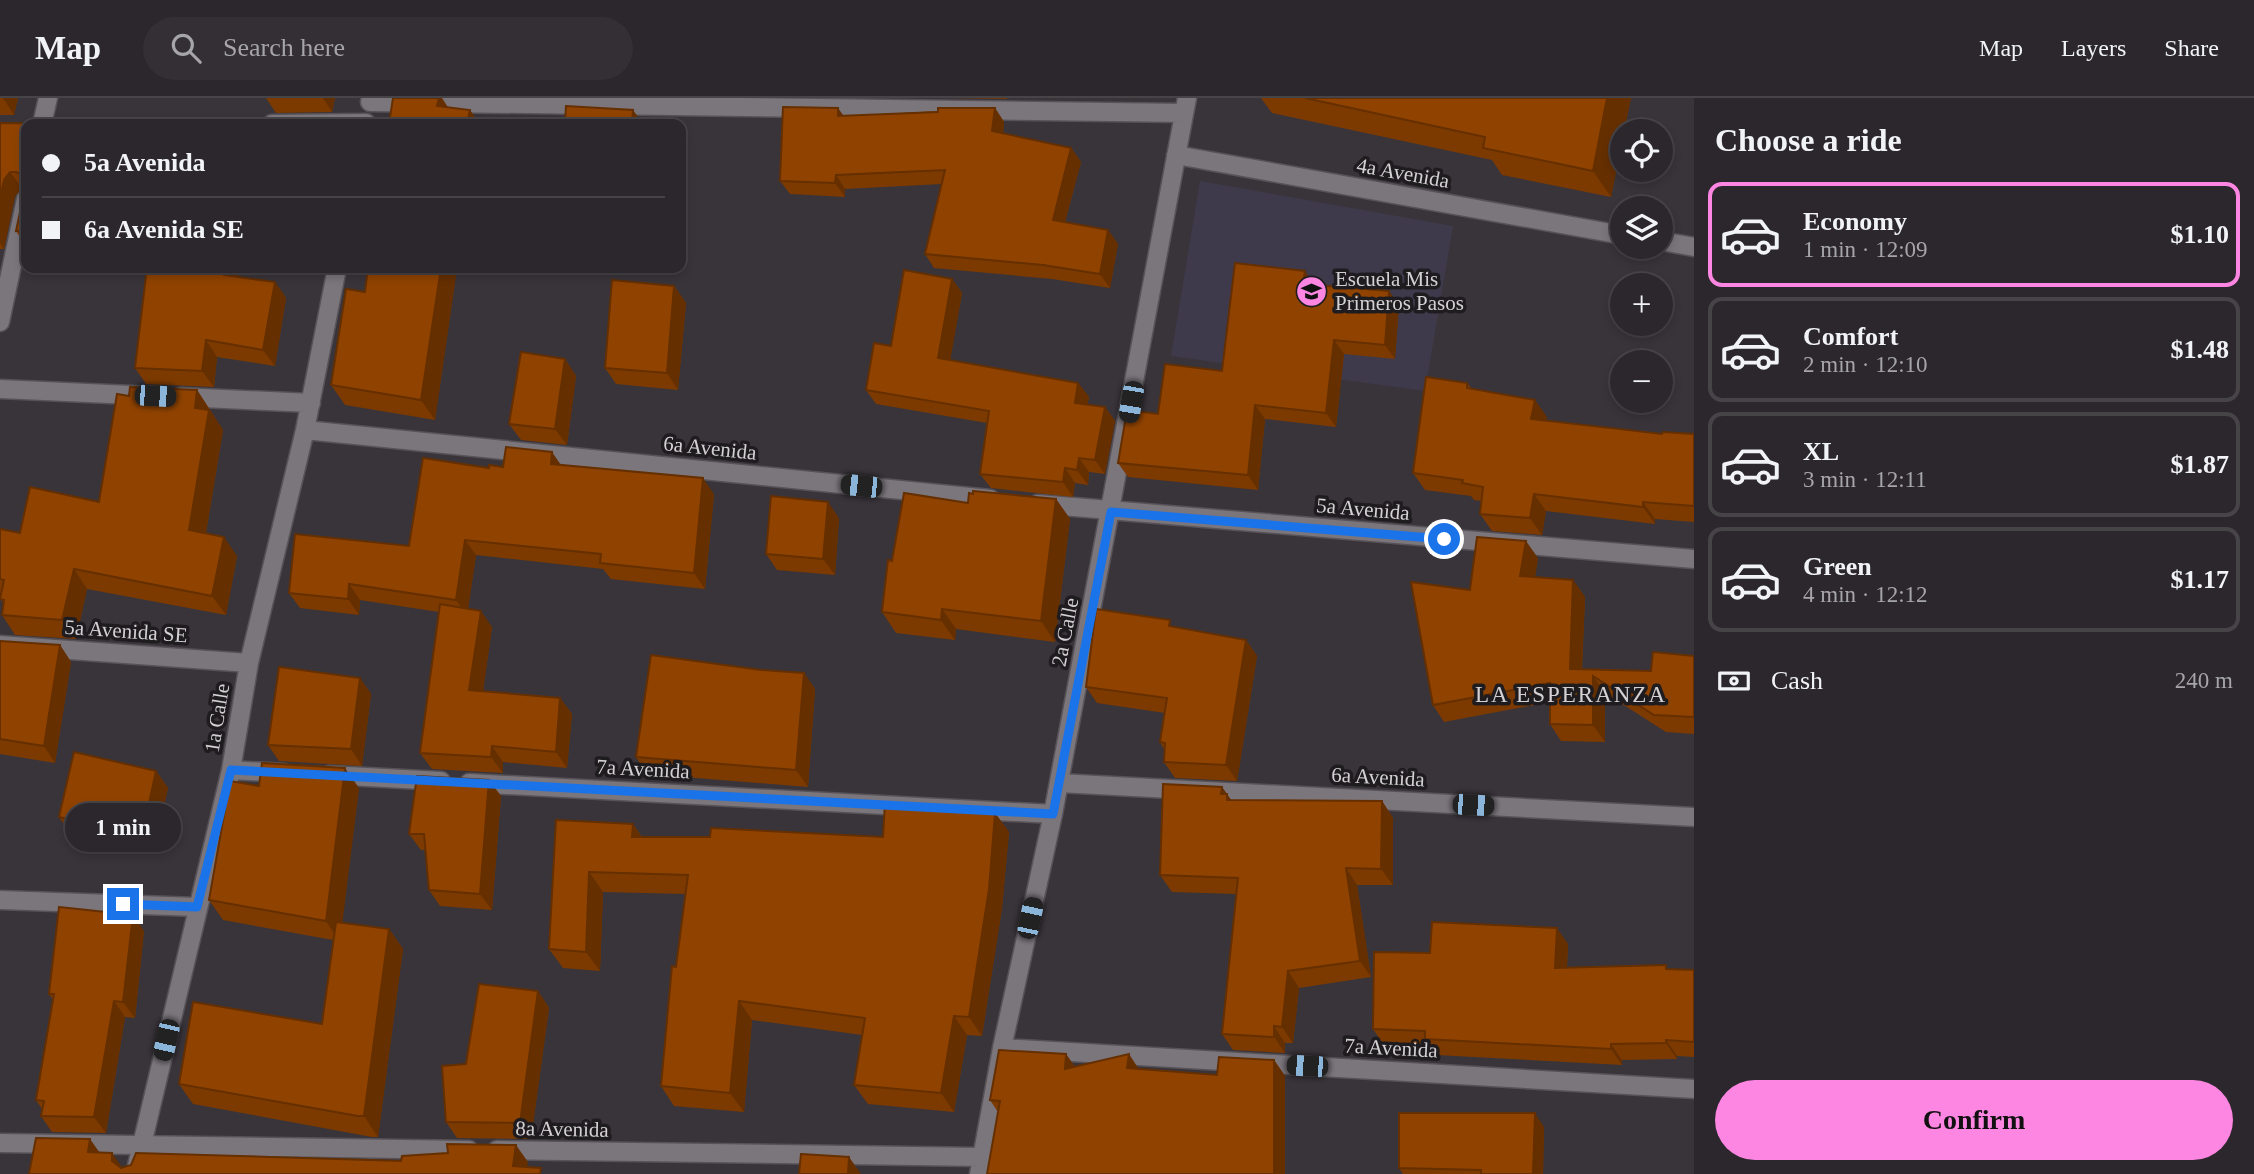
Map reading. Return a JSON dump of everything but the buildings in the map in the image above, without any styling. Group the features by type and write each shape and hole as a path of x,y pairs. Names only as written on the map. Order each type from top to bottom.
{"street":[{"path":"43,119 48,98"},
{"path":"366,119 371,100 1186,106"},
{"name":"2a Calle","path":"980,1166 1002,1048 1053,814 1186,106"},
{"name":"4a Avenida","path":"1176,155 1610,233"},
{"path":"0,322 21,223"},
{"path":"1673,244 1694,247"},
{"name":"1a Calle","path":"135,1174 231,770 249,663 311,403 336,273"},
{"path":"0,388 311,403"},
{"name":"6a Avenida","path":"304,430 1111,512"},
{"name":"5a Avenida","path":"1111,512 1694,559"},
{"name":"5a Avenida SE","path":"0,645 249,663"},
{"name":"7a Avenida","path":"231,770 1053,814"},
{"name":"6a Avenida","path":"1059,783 1694,817"},
{"path":"0,900 197,907"},
{"name":"7a Avenida","path":"1002,1048 1694,1089"},
{"name":"8a Avenida","path":"0,1143 980,1166"}],"shaded area":[{"name":"Escuela Mis Primeros Pasos","path":"1200,181 1453,226 1425,391 1171,356"}],"place":[{"name":"Escuela Mis Primeros Pasos","path":"1312,291"}],"district":[{"name":"LA ESPERANZA","path":"1571,694"}],"route":[{"path":"123,904 197,907 231,770 1053,814 1111,512 1444,539"}]}
